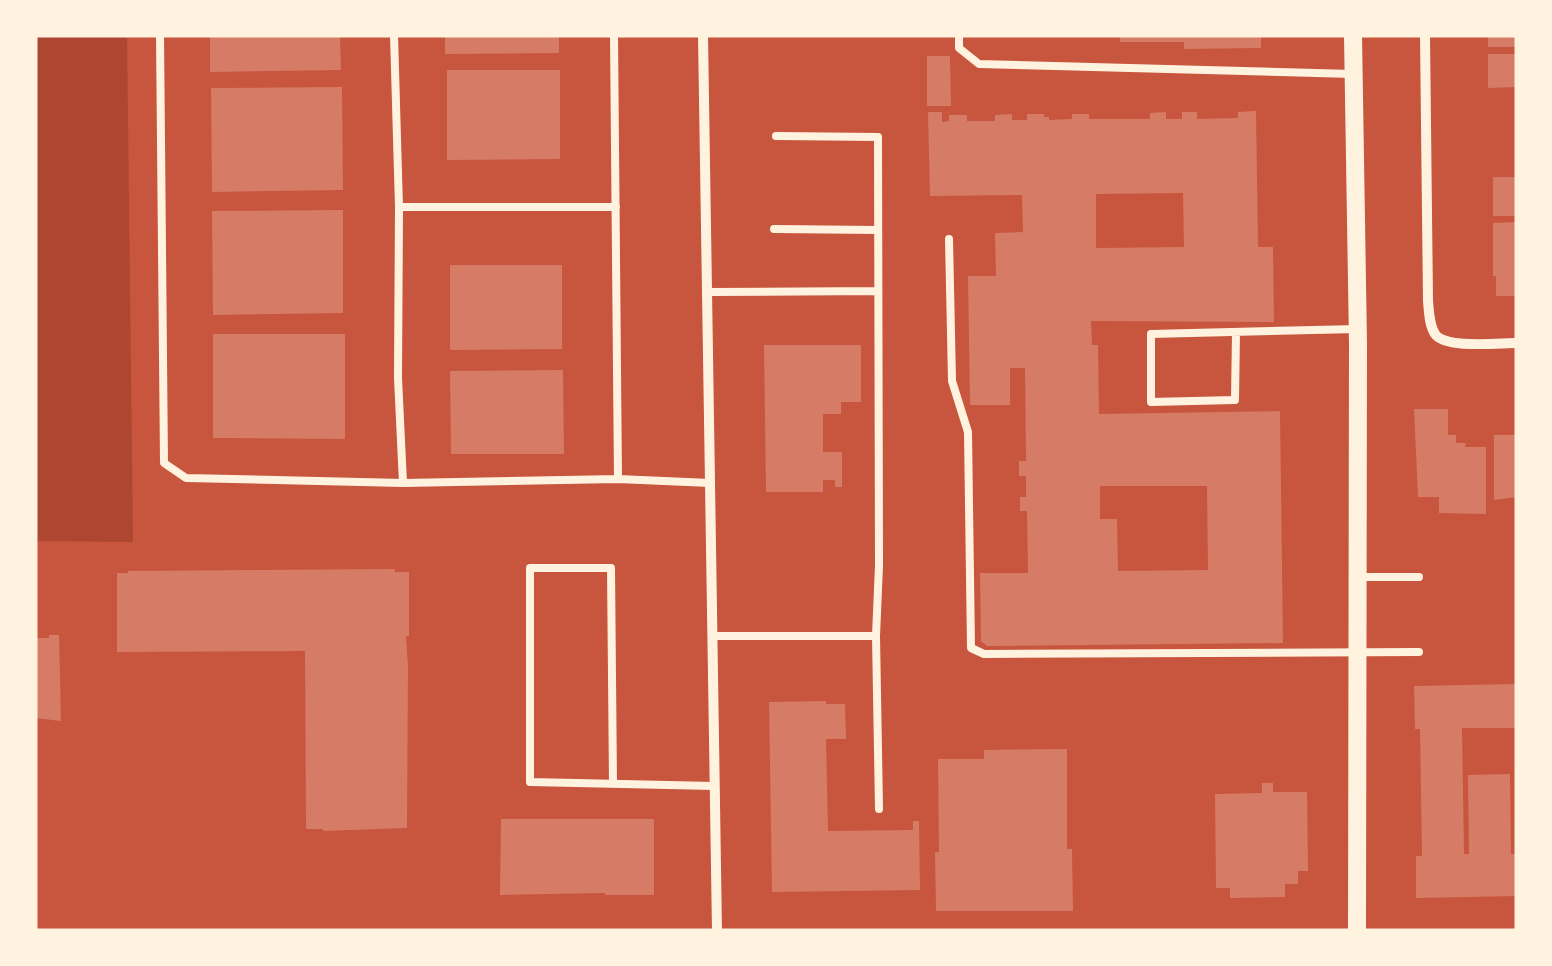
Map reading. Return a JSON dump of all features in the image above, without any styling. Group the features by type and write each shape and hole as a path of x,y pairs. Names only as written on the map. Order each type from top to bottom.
{"street":[{"path":"704,35 716,931"},
{"path":"1353,35 1358,329 1357,931"},
{"path":"1426,35 1428,301 1432,328 1437,338 1448,343 1517,343"}],"lane":[{"path":"160,35 164,464 186,478 710,482"},
{"path":"394,35 403,482"},
{"path":"614,35 618,479"},
{"path":"959,35 959,48 979,64 1354,74"},
{"path":"776,136 878,137 879,809"},
{"path":"399,206 616,206"},
{"path":"774,230 878,230"},
{"path":"950,239 952,381 968,432 971,648 984,654 1419,652"},
{"path":"707,292 878,291"},
{"path":"1236,332 1235,400 1151,402 1151,334 1358,329"},
{"path":"613,784 611,568 530,568 530,782 613,784 714,786"},
{"path":"1358,577 1419,577"},
{"path":"712,636 876,636"}],"shaded area":[{"path":"35,35 127,35 133,542 35,541"}],"building":[{"path":"210,35 340,35 341,70 210,72"},
{"path":"445,35 559,35 559,53 445,54"},
{"path":"1120,35 1261,35 1261,48 1184,49 1184,42 1120,42"},
{"path":"1488,35 1517,35 1517,47 1488,47"},
{"path":"1488,54 1517,54 1517,87 1488,88"},
{"path":"927,56 950,56 951,106 927,106"},
{"path":"447,70 560,70 560,159 447,160"},
{"path":"342,87 343,190 212,192 211,88"},
{"path":"1256,111 1258,247 1273,247 1274,322 1091,321 1092,345 1098,345 1099,414 1280,411 1283,643 987,646 981,641 980,573 1028,573 1027,511 1020,511 1020,497 1026,497 1026,476 1019,476 1019,461 1026,461 1025,368 1010,368 1010,405 970,405 968,276 996,276 995,233 1023,232 1022,195 930,196 928,112 942,112 942,122 949,121 949,115 967,115 967,121 995,121 995,115 1012,114 1012,120 1027,120 1027,114 1044,114 1049,120 1072,119 1072,114 1089,114 1089,119 1150,119 1150,113 1166,112 1166,119 1182,119 1182,112 1197,112 1197,119 1238,118 1238,112","holes":["1183,193 1184,247 1096,248 1096,194","1100,486 1207,486 1208,570 1118,571 1117,519 1100,519"]},
{"path":"1493,177 1517,177 1517,216 1493,216"},
{"path":"343,210 343,313 213,315 212,211"},
{"path":"1517,222 1517,296 1496,296 1493,223"},
{"path":"450,265 562,265 562,349 450,350"},
{"path":"213,334 345,334 345,439 213,438"},
{"path":"764,345 861,345 861,402 841,402 841,414 823,414 823,452 842,452 842,487 835,487 835,480 823,480 823,492 766,492"},
{"path":"563,370 564,454 451,454 450,371"},
{"path":"1414,409 1448,409 1448,435 1456,435 1456,443 1486,447 1486,514 1439,513 1439,497 1418,497"},
{"path":"1494,435 1517,435 1517,497 1494,500"},
{"path":"395,569 409,572 407,828 306,829 305,651 117,652 117,573"},
{"path":"59,635 61,721 35,718 35,638"},
{"path":"1517,684 1517,728 1462,728 1464,854 1469,854 1468,775 1510,774 1511,854 1517,854 1517,896 1416,898 1416,856 1422,856 1420,729 1415,729 1414,686"},
{"path":"769,702 845,704 846,739 826,739 828,831 913,830 913,821 919,821 920,890 772,892"},
{"path":"1067,749 1067,849 1072,849 1073,911 936,911 938,759 984,759 984,750"},
{"path":"1262,783 1273,783 1273,792 1307,792 1308,871 1298,871 1298,884 1285,884 1285,897 1230,898 1230,888 1216,888 1215,794 1262,793"},
{"path":"501,819 654,819 654,895 500,895"}]}
